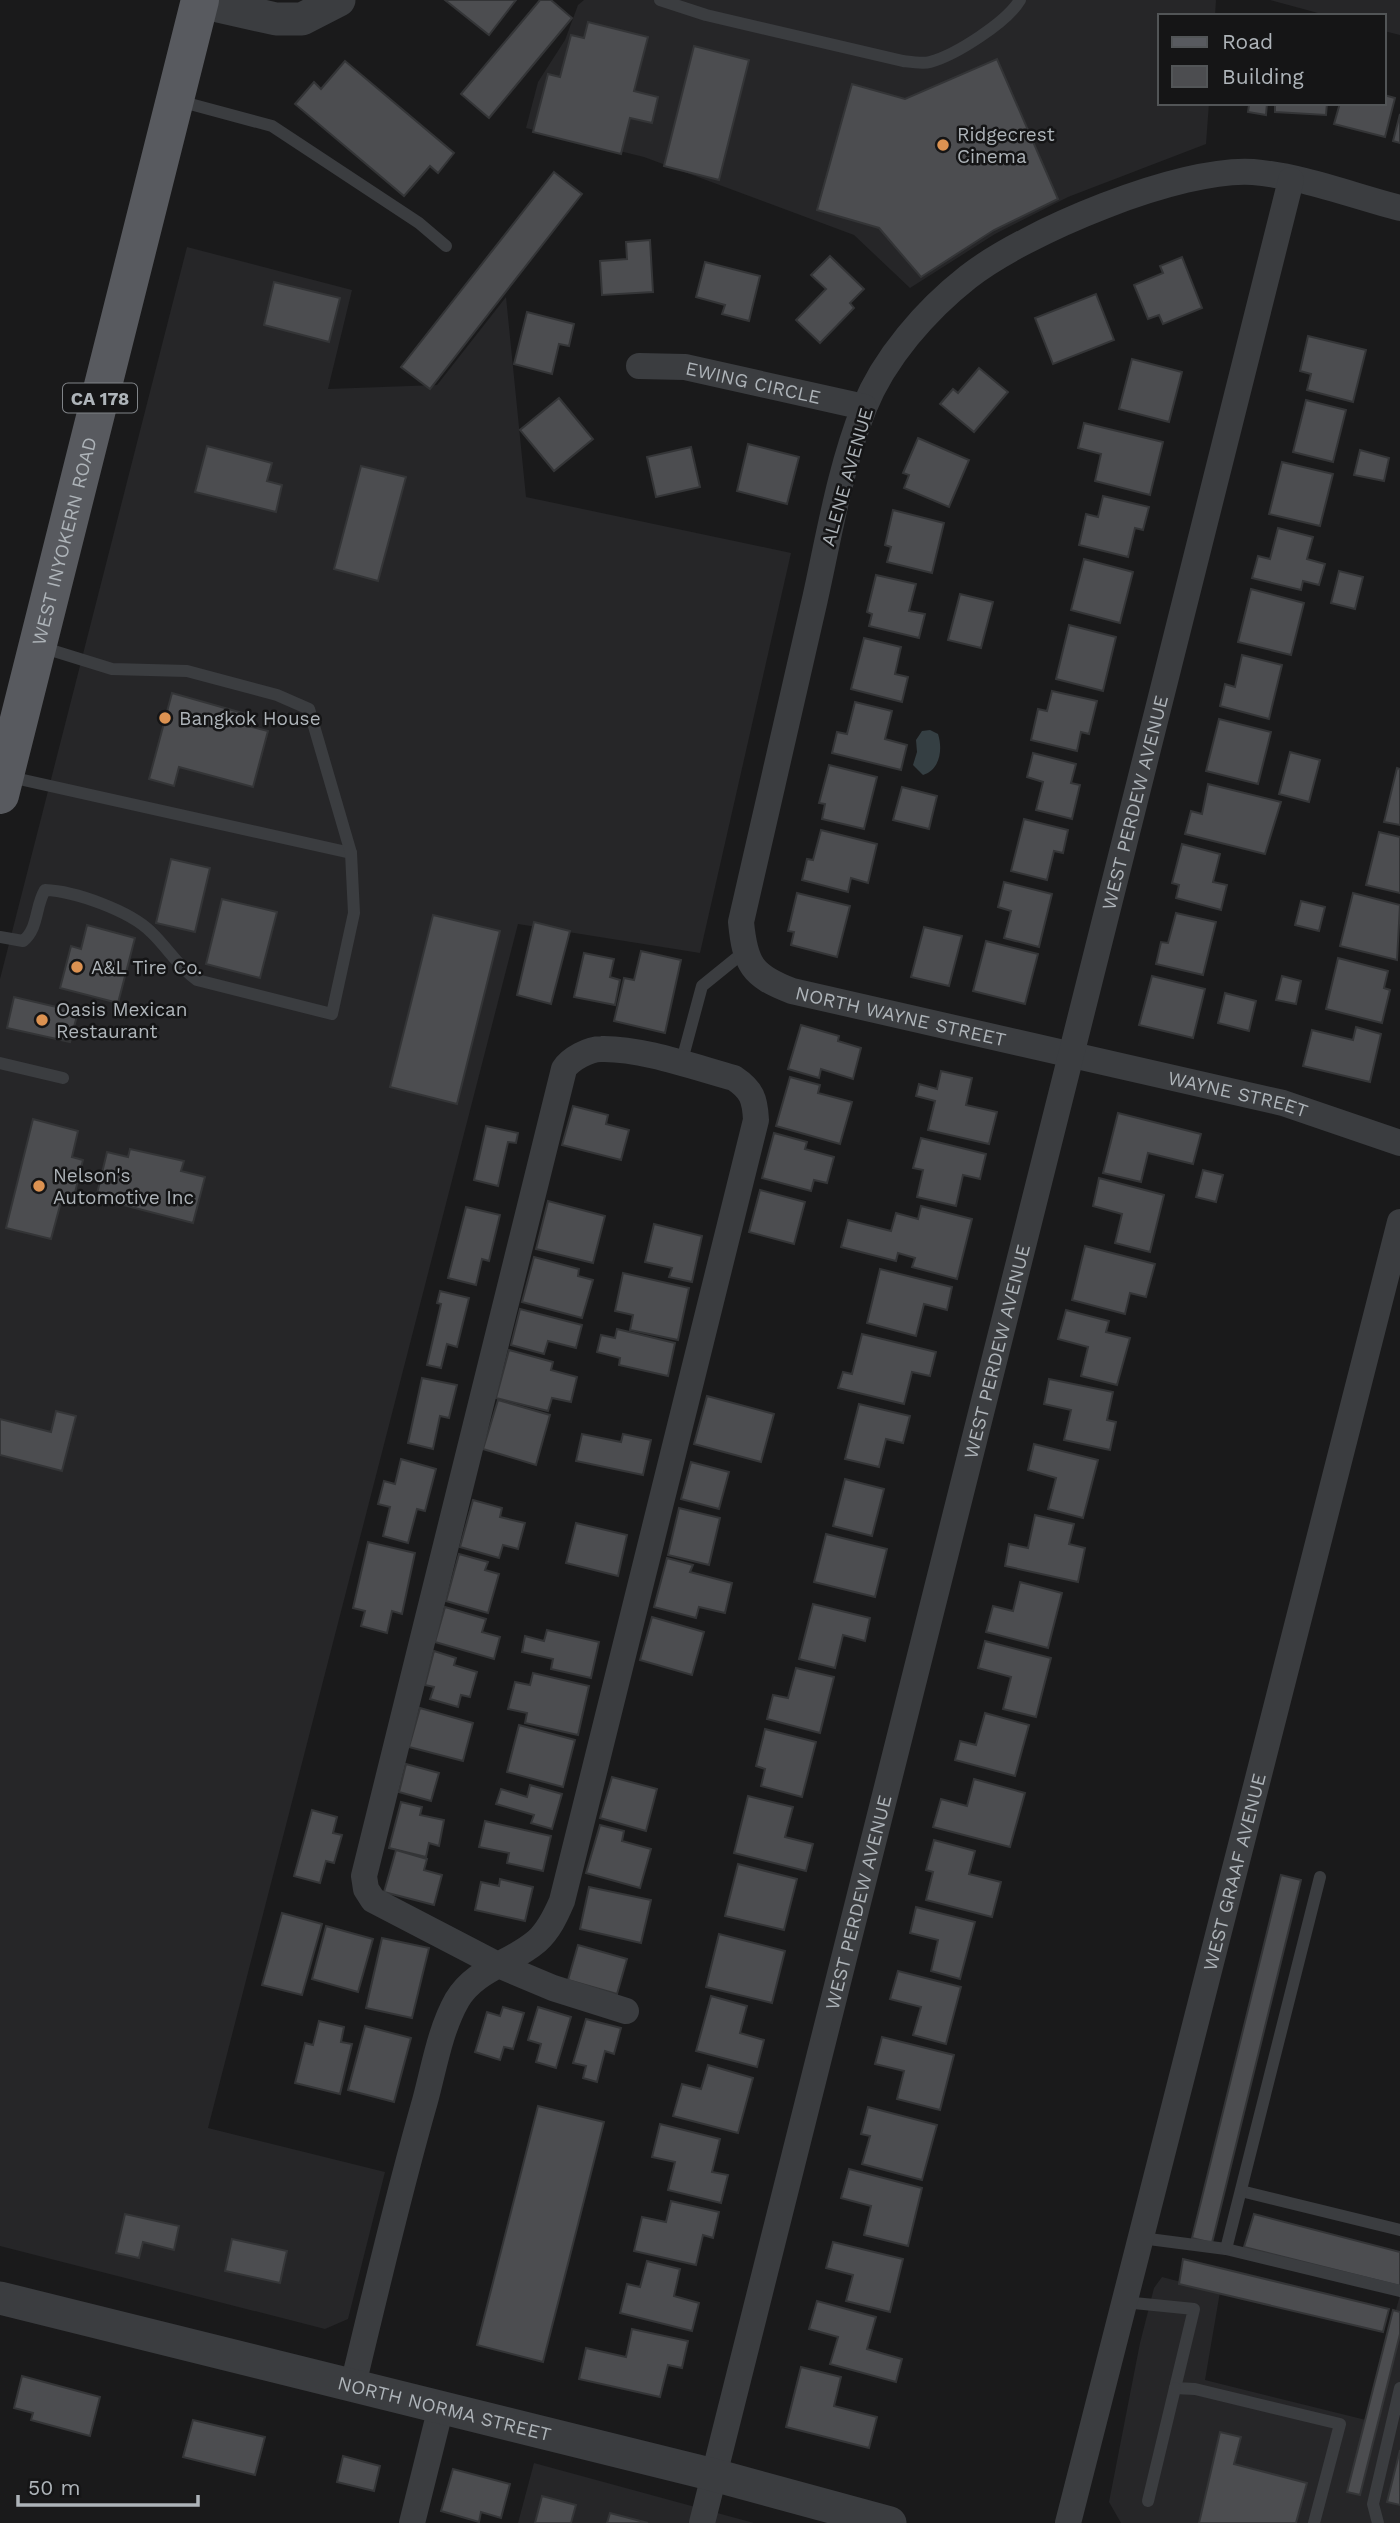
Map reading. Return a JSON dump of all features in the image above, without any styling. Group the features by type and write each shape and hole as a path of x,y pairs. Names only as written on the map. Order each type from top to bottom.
{"main road":[{"name":"WEST INYOKERN ROAD","path":"2,785 200,1"}],"street":[{"path":"200,1 276,19 302,19 339,0"},
{"name":"ALENE AVENUE","path":"744,952 741,922 838,500 864,407 898,348 945,296 970,275 1047,230 1150,189 1215,175 1253,172 1400,208"},
{"name":"WEST PERDEW AVENUE","path":"702,2523 1291,180"},
{"name":"EWING CIRCLE","path":"639,366 685,368 864,407"},
{"name":"NORTH WAYNE STREET","path":"744,952 758,975 792,991 1071,1056"},
{"path":"353,2385 411,2148 448,2020 464,1991 496,1964 536,1941 555,1919 562,1901 756,1120 755,1101 748,1087 734,1078 681,1064 598,1048 569,1062 564,1069 366,1861 366,1889 373,1900 496,1964 553,1988 626,2011"},
{"name":"WAYNE STREET","path":"1071,1056 1283,1103 1400,1143"},
{"name":"WEST GRAAF AVENUE","path":"1068,2523 1400,1222"},
{"name":"NORTH NORMA STREET","path":"0,2298 714,2475 890,2523"},
{"path":"412,2523 441,2407"}],"lane":[{"path":"660,0 706,15 903,61 930,62 989,32 1013,13 1020,0"},
{"path":"175,100 272,126 419,223 446,246"},
{"path":"0,937 23,941 30,935 41,896 45,890 54,890 100,904 138,920 185,972 197,980 332,1014 354,913 351,853 309,709 277,695 187,671 113,669 38,646"},
{"path":"2,785 351,853"},
{"path":"681,1064 702,986 744,952"},
{"path":"0,1063 63,1077"},
{"path":"1226,2249 1320,1877"},
{"path":"1241,2191 1400,2230"},
{"path":"1141,2238 1226,2249 1400,2291"},
{"path":"1125,2302 1194,2309 1148,2501"},
{"path":"1175,2388 1195,2389 1340,2424 1314,2523"},
{"path":"1378,2523 1373,2504 1400,2388"}],"shaded area":[{"path":"584,0 1216,0 1215,14 1158,14 1158,105 1209,105 1206,144 1068,197 995,234 910,288 854,235 644,157 526,128 538,82 565,40 578,5"},
{"path":"1270,0 1400,0 1400,35 1386,32 1386,14 1322,14"},
{"path":"187,247 352,290 328,389 437,385 506,297 526,497 791,553 700,953 518,924 208,2128 385,2172 348,2319 325,2329 0,2246 0,979"},
{"path":"930,730 938,734 940,752 937,764 923,775 913,765 917,752 916,740 922,731"},
{"path":"1162,2277 1220,2292 1205,2380 1366,2420 1400,2295 1400,2523 1121,2523 1109,2502 1140,2343 1154,2288"},
{"path":"534,2463 754,2523 518,2523"}],"building":[{"path":"445,0 516,0 489,35"},
{"path":"540,0 551,0 572,18 489,118 461,94"},
{"path":"588,22 648,37 634,91 658,97 652,123 630,118 621,154 533,132 548,74 560,77 571,35 584,38"},
{"path":"694,46 749,60 719,180 664,166"},
{"path":"997,59 1058,199 994,230 921,277 879,228 817,210 852,84 905,99"},
{"path":"345,61 454,153 438,173 430,166 404,196 295,104 314,82 321,89"},
{"path":"1386,96 1395,98 1385,137 1334,124 1339,105 1386,105"},
{"path":"1249,105 1267,105 1266,115 1248,112"},
{"path":"1275,105 1327,105 1326,115 1275,112"},
{"path":"1400,114 1400,143 1393,141"},
{"path":"554,172 582,194 430,389 401,367"},
{"path":"650,240 653,292 602,295 600,261 627,259 626,242"},
{"path":"830,256 864,289 850,303 854,308 820,343 796,320 826,289 811,275"},
{"path":"1182,257 1202,308 1163,324 1159,315 1148,319 1134,285 1163,273 1160,266"},
{"path":"705,262 760,276 749,321 722,314 725,305 696,297"},
{"path":"274,282 340,298 329,342 264,325"},
{"path":"1096,294 1114,340 1053,364 1035,318"},
{"path":"527,312 574,324 569,346 559,344 552,374 514,364"},
{"path":"1308,336 1366,350 1353,402 1307,390 1311,374 1300,371"},
{"path":"1132,359 1182,372 1169,422 1119,409"},
{"path":"979,368 1008,392 974,432 940,404 953,389 958,393"},
{"path":"559,398 593,439 554,471 520,430"},
{"path":"1306,400 1346,410 1333,462 1293,452"},
{"path":"1084,423 1163,442 1150,495 1095,481 1101,454 1078,448"},
{"path":"918,438 969,460 949,507 904,488 909,475 903,473"},
{"path":"748,444 799,457 787,504 737,491"},
{"path":"207,446 272,463 267,481 282,485 276,512 195,492"},
{"path":"691,447 700,487 656,497 647,457"},
{"path":"1360,450 1389,458 1384,481 1354,475"},
{"path":"1282,462 1333,474 1320,526 1269,514"},
{"path":"361,466 406,477 378,581 334,569"},
{"path":"1103,496 1149,507 1143,530 1135,528 1128,557 1079,545 1086,514 1098,517"},
{"path":"893,510 944,523 932,573 887,562 891,547 885,545"},
{"path":"1278,528 1313,537 1307,559 1325,564 1319,585 1303,581 1301,590 1252,578 1258,556 1270,559"},
{"path":"1084,559 1133,572 1120,623 1071,610"},
{"path":"1339,571 1363,577 1355,609 1331,603"},
{"path":"876,575 916,584 909,611 925,614 919,638 869,626 872,614 867,612"},
{"path":"1251,589 1304,603 1291,655 1238,642"},
{"path":"960,594 993,602 981,648 948,640"},
{"path":"1069,625 1116,637 1103,691 1056,679"},
{"path":"864,638 901,647 895,674 908,677 902,702 851,689"},
{"path":"1242,655 1282,665 1269,719 1220,706 1225,684 1235,687"},
{"path":"1052,691 1097,701 1089,734 1081,732 1077,751 1031,740 1038,709 1047,711"},
{"path":"172,693 246,714 244,725 268,731 253,787 179,767 174,786 149,779"},
{"path":"855,702 892,711 885,739 907,745 901,770 832,753 837,732 847,734"},
{"path":"1219,719 1271,732 1258,784 1206,771"},
{"path":"1290,752 1320,760 1309,802 1279,794"},
{"path":"1033,753 1076,764 1071,783 1080,785 1072,819 1036,810 1043,782 1027,777"},
{"path":"829,765 877,777 864,829 822,819 825,804 819,803"},
{"path":"1397,768 1400,769 1400,825 1384,822"},
{"path":"1208,784 1281,802 1265,854 1185,834 1191,811 1202,814"},
{"path":"902,787 937,796 929,829 893,820"},
{"path":"1024,819 1068,830 1063,853 1054,851 1047,880 1011,871"},
{"path":"821,830 877,844 868,883 851,878 848,892 802,880 807,859 813,860"},
{"path":"1379,832 1400,837 1400,893 1366,885"},
{"path":"1182,844 1220,854 1213,882 1227,885 1221,910 1176,898 1179,885 1172,883"},
{"path":"171,859 210,868 195,932 156,923"},
{"path":"1004,882 1052,894 1039,947 1004,938 1011,911 998,907"},
{"path":"797,893 850,906 837,957 791,945 794,932 788,931"},
{"path":"1353,893 1400,905 1397,960 1340,946"},
{"path":"222,899 277,912 260,978 206,964"},
{"path":"1301,901 1325,907 1319,931 1295,925"},
{"path":"1176,913 1216,922 1203,975 1156,964 1161,942 1168,943"},
{"path":"433,915 500,931 457,1104 390,1087"},
{"path":"534,922 570,931 551,1004 517,995"},
{"path":"87,925 135,938 118,1003 60,988 71,946 81,949"},
{"path":"924,927 962,936 949,986 911,977"},
{"path":"986,941 1038,954 1025,1004 973,991"},
{"path":"641,951 681,960 665,1033 614,1021 624,978 634,980"},
{"path":"584,953 614,959 610,977 620,980 615,1005 574,997"},
{"path":"1338,958 1388,971 1384,988 1390,990 1382,1023 1326,1009"},
{"path":"1152,976 1205,989 1193,1038 1139,1025"},
{"path":"1282,976 1301,981 1296,1004 1276,1000"},
{"path":"1225,993 1256,1001 1249,1031 1218,1023"},
{"name":"Oasis Mexican Restaurant","path":"14,997 78,1012 70,1042 7,1028"},
{"path":"801,1025 839,1036 838,1041 861,1048 853,1079 821,1069 819,1078 788,1069"},
{"path":"1356,1027 1381,1034 1370,1082 1303,1066 1312,1030 1353,1040"},
{"path":"941,1071 972,1078 966,1105 997,1112 989,1144 928,1130 935,1101 916,1096 919,1084 937,1089"},
{"path":"790,1077 820,1085 818,1093 852,1102 840,1144 776,1126"},
{"path":"573,1106 608,1115 606,1124 629,1130 621,1160 562,1145"},
{"path":"1118,1113 1201,1134 1193,1164 1148,1153 1141,1182 1103,1173"},
{"path":"33,1119 78,1131 72,1157 83,1160 72,1205 61,1202 51,1239 6,1228"},
{"path":"486,1126 518,1133 516,1143 508,1142 498,1186 474,1180"},
{"path":"774,1133 807,1142 805,1149 834,1157 827,1183 814,1180 811,1191 762,1178"},
{"path":"921,1138 986,1154 980,1179 963,1175 956,1206 917,1197 923,1170 913,1168"},
{"path":"130,1149 184,1161 181,1171 205,1177 193,1223 96,1198 107,1152 128,1157"},
{"path":"1203,1170 1223,1175 1216,1202 1196,1197"},
{"path":"1099,1178 1164,1195 1150,1252 1115,1243 1122,1214 1093,1206"},
{"path":"760,1190 805,1202 794,1244 749,1232"},
{"path":"548,1201 605,1216 593,1263 536,1249"},
{"path":"921,1206 972,1219 957,1279 912,1267 915,1258 898,1253 896,1261 841,1247 848,1220 891,1231 896,1213 918,1219"},
{"path":"466,1207 500,1215 489,1261 482,1259 476,1285 448,1278"},
{"path":"654,1224 702,1236 692,1282 669,1277 672,1268 645,1262"},
{"path":"1085,1246 1155,1264 1146,1297 1130,1293 1125,1314 1072,1300"},
{"path":"534,1257 579,1269 578,1276 593,1280 582,1318 522,1302"},
{"path":"880,1269 952,1287 947,1310 924,1304 916,1336 867,1323"},
{"path":"623,1273 689,1288 678,1340 630,1330 633,1315 615,1311"},
{"path":"440,1291 469,1298 457,1347 447,1344 441,1368 427,1365 441,1304 437,1303"},
{"path":"520,1309 582,1325 576,1348 548,1341 544,1354 511,1345"},
{"path":"1066,1310 1109,1321 1106,1332 1130,1338 1117,1385 1081,1376 1088,1347 1058,1339"},
{"path":"617,1329 675,1343 668,1376 619,1365 620,1358 597,1352 601,1335 615,1338"},
{"path":"862,1334 936,1352 930,1376 912,1372 904,1404 838,1388 843,1372 852,1374"},
{"path":"509,1350 553,1362 551,1370 577,1377 571,1402 552,1398 548,1411 496,1398"},
{"path":"422,1378 457,1385 449,1418 440,1416 433,1449 408,1443"},
{"path":"1049,1379 1113,1392 1107,1420 1116,1422 1110,1450 1064,1440 1071,1410 1044,1404"},
{"path":"707,1396 774,1414 761,1462 694,1444"},
{"path":"498,1400 550,1415 536,1465 483,1449"},
{"path":"859,1404 910,1416 903,1443 886,1439 879,1467 845,1459"},
{"path":"56,1411 76,1416 62,1471 0,1455 0,1419 51,1432"},
{"path":"582,1434 621,1442 623,1434 651,1440 643,1475 576,1461"},
{"path":"1034,1444 1098,1460 1083,1518 1048,1509 1056,1478 1028,1470"},
{"path":"401,1459 436,1469 425,1511 417,1509 408,1543 383,1536 390,1507 378,1504 384,1481 395,1484"},
{"path":"691,1462 729,1472 719,1509 681,1499"},
{"path":"845,1479 884,1489 872,1536 833,1526"},
{"path":"473,1500 502,1508 500,1517 525,1523 518,1549 503,1545 499,1558 460,1547"},
{"path":"679,1508 720,1518 709,1565 668,1555"},
{"path":"1035,1515 1074,1524 1069,1544 1085,1548 1078,1582 1005,1566 1009,1544 1028,1548"},
{"path":"576,1523 627,1535 618,1576 566,1563"},
{"path":"826,1534 887,1549 875,1597 814,1582"},
{"path":"368,1542 415,1553 402,1614 392,1611 387,1633 361,1626 365,1611 353,1608"},
{"path":"459,1554 488,1562 485,1570 499,1574 488,1613 446,1601"},
{"path":"667,1558 693,1565 690,1572 732,1583 725,1613 699,1607 696,1618 654,1607"},
{"path":"1020,1582 1062,1593 1048,1648 986,1632 993,1606 1013,1611"},
{"path":"813,1604 870,1618 865,1641 843,1635 835,1668 799,1659"},
{"path":"445,1607 486,1619 482,1632 500,1637 494,1659 435,1642"},
{"path":"652,1617 704,1632 692,1675 640,1660"},
{"path":"547,1630 599,1642 591,1678 551,1669 553,1659 522,1652 525,1636 544,1641"},
{"path":"985,1641 1051,1658 1036,1717 1003,1709 1011,1677 978,1668"},
{"path":"434,1651 456,1658 454,1665 477,1672 470,1697 461,1695 458,1707 430,1699 434,1687 425,1685"},
{"path":"796,1668 834,1677 820,1733 767,1719 773,1695 788,1698"},
{"path":"533,1673 589,1686 578,1735 525,1723 527,1713 508,1709 515,1682 530,1685"},
{"path":"420,1708 473,1723 463,1761 409,1747"},
{"path":"985,1713 1029,1725 1015,1776 955,1760 960,1741 976,1745"},
{"path":"519,1725 575,1740 563,1787 507,1772"},
{"path":"765,1729 816,1742 802,1797 761,1786 765,1769 756,1766"},
{"path":"406,1764 439,1773 431,1801 399,1792"},
{"path":"612,1777 657,1789 646,1831 600,1818"},
{"path":"974,1779 1025,1793 1010,1847 933,1827 941,1799 967,1806"},
{"path":"530,1785 562,1794 552,1829 531,1823 534,1815 496,1804 501,1789 527,1797"},
{"path":"748,1796 793,1807 785,1837 813,1844 806,1871 734,1853"},
{"path":"401,1802 422,1807 420,1815 444,1820 439,1846 429,1843 426,1857 389,1848"},
{"path":"312,1810 337,1817 333,1833 342,1835 334,1863 326,1861 320,1883 294,1876"},
{"path":"485,1821 551,1836 543,1871 507,1863 509,1853 479,1847"},
{"path":"600,1825 624,1831 622,1841 651,1849 640,1888 586,1873"},
{"path":"934,1840 975,1851 969,1874 1001,1882 992,1917 926,1900 933,1872 926,1870"},
{"path":"396,1850 427,1859 424,1870 442,1875 434,1905 384,1892"},
{"path":"738,1864 797,1879 784,1930 725,1916"},
{"path":"1281,1875 1301,1880 1212,2243 1192,2238"},
{"path":"500,1879 533,1887 525,1921 475,1910 481,1882 499,1886"},
{"path":"589,1887 651,1900 641,1943 580,1929"},
{"path":"916,1907 975,1922 960,1979 931,1971 938,1940 910,1933"},
{"path":"282,1913 322,1924 302,1995 262,1985"},
{"path":"326,1926 373,1939 358,1992 312,1979"},
{"path":"719,1934 785,1951 772,2003 706,1987"},
{"path":"382,1938 429,1948 412,2018 366,2008"},
{"path":"578,1945 627,1959 617,1994 568,1980"},
{"path":"898,1971 961,1987 946,2044 913,2035 921,2007 890,1999"},
{"path":"711,1996 747,2006 740,2033 764,2040 757,2067 696,2051"},
{"path":"503,2007 524,2013 513,2049 504,2047 500,2060 475,2052 487,2012 500,2016"},
{"path":"538,2007 571,2017 556,2068 536,2062 541,2044 528,2040"},
{"path":"586,2019 621,2028 614,2054 605,2051 597,2082 583,2078 586,2066 573,2063"},
{"path":"319,2021 344,2027 341,2042 352,2044 340,2094 295,2083 305,2043 313,2045"},
{"path":"365,2026 411,2038 394,2102 348,2090"},
{"path":"882,2037 954,2055 940,2110 897,2099 904,2071 875,2064"},
{"path":"708,2065 753,2078 738,2133 673,2116 682,2084 701,2089"},
{"path":"538,2106 604,2122 543,2362 477,2345"},
{"path":"868,2107 937,2125 922,2180 862,2164 870,2136 861,2134"},
{"path":"660,2124 720,2139 712,2172 728,2175 721,2203 668,2190 675,2162 652,2157"},
{"path":"849,2169 922,2188 908,2246 864,2235 871,2206 841,2198"},
{"path":"671,2201 719,2212 713,2238 703,2235 696,2265 634,2251 642,2217 666,2222"},
{"path":"125,2214 179,2226 174,2250 143,2242 139,2258 116,2253"},
{"path":"1254,2214 1400,2252 1400,2286 1244,2247"},
{"path":"232,2239 287,2251 280,2283 225,2271"},
{"path":"833,2242 903,2259 890,2312 846,2301 853,2275 826,2268"},
{"path":"1183,2259 1389,2309 1383,2332 1179,2284"},
{"path":"647,2261 680,2269 674,2296 699,2303 692,2331 620,2313 627,2284 640,2287"},
{"path":"817,2301 876,2317 867,2349 902,2359 896,2382 830,2364 838,2337 809,2329"},
{"path":"1393,2310 1400,2312 1400,2334 1360,2495 1347,2492"},
{"path":"632,2329 688,2341 682,2368 668,2365 660,2397 579,2379 586,2348 626,2357"},
{"path":"801,2367 841,2377 834,2406 877,2417 869,2448 786,2427"},
{"path":"22,2376 100,2397 90,2436 31,2420 33,2413 14,2408"},
{"path":"193,2420 265,2437 255,2475 183,2457"},
{"path":"1220,2432 1241,2437 1234,2464 1307,2483 1296,2523 1199,2523"},
{"path":"1400,2450 1400,2505 1387,2502"},
{"path":"343,2456 380,2466 374,2491 337,2482"},
{"path":"453,2469 510,2484 501,2518 481,2512 479,2522 441,2511"},
{"path":"542,2496 576,2505 571,2523 535,2523"},
{"path":"610,2513 648,2523 607,2523"}],"place":[{"name":"Ridgecrest Cinema","path":"943,145"},
{"name":"Bangkok House","path":"165,718"},
{"name":"A&L Tire Co.","path":"77,967"},
{"name":"Oasis Mexican Restaurant","path":"42,1020"},
{"name":"Nelson's Automotive Inc","path":"39,1186"}]}
